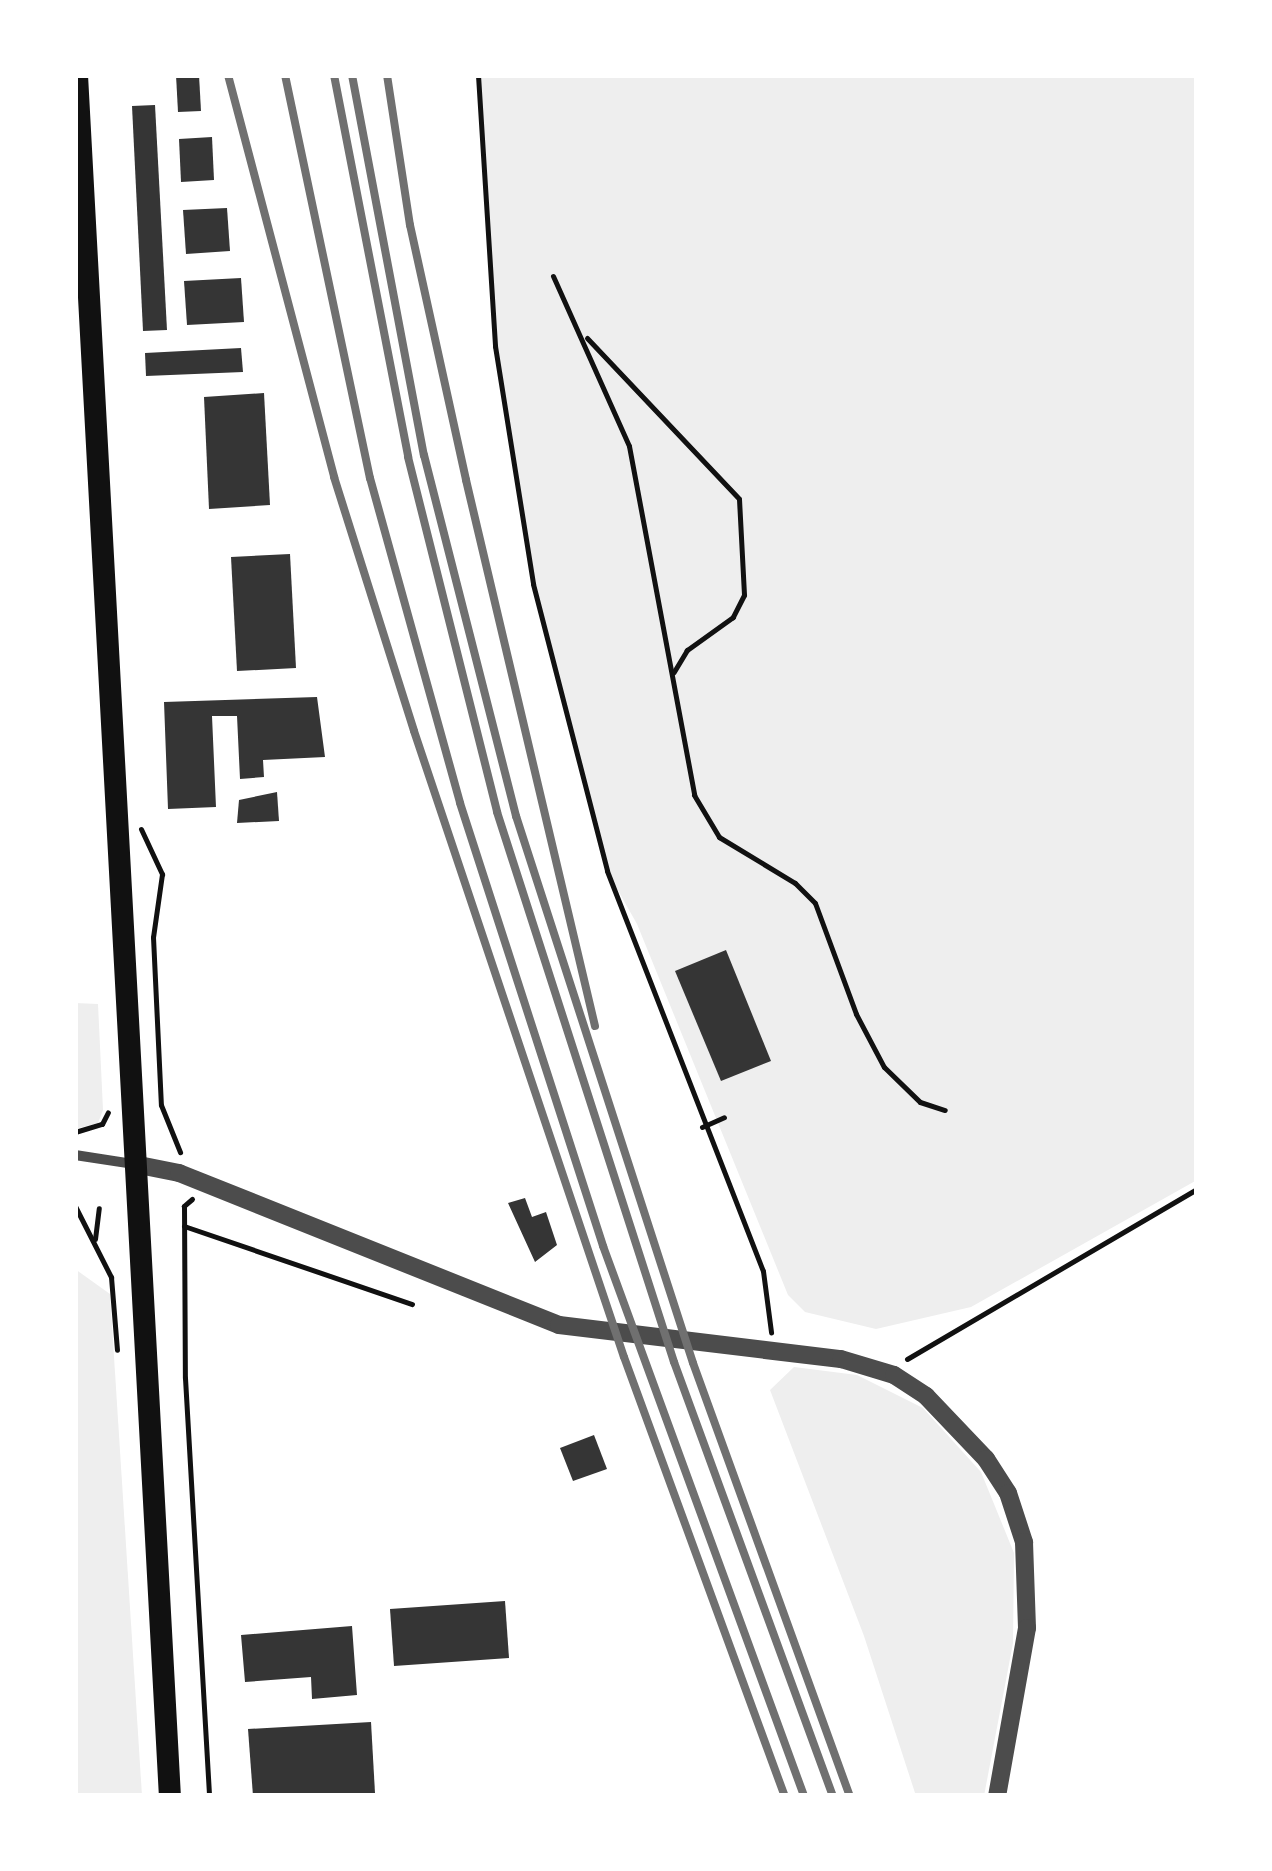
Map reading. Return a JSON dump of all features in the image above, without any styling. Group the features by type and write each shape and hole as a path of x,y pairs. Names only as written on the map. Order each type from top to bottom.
{"main road":[{"path":"76,75 170,1796"}],"street":[{"path":"75,1156 179,1173 559,1326 773,1350 894,1375 966,1432 1008,1493 1024,1542 1027,1628 998,1796"}],"path":[{"path":"478,75 495,346 532,584 607,871 702,1127 763,1271 773,1350"},
{"path":"553,276 582,332 628,446 694,795 719,837 795,883 815,902 856,1014 884,1067 920,1102 946,1110"},
{"path":"582,332 739,498 744,595 733,617 687,650 673,674"},
{"path":"134,818 162,874 153,937 163,1118 190,1162"},
{"path":"702,1127 724,1116"},
{"path":"894,1375 916,1348 1197,1189"},
{"path":"208,1200 186,1202 184,1226 185,1378 209,1796"},
{"path":"75,1206 95,1242 115,1294 117,1350"},
{"path":"95,1242 99,1208"},
{"path":"184,1226 412,1304"}],"shaded area":[{"path":"478,75 1197,75 1197,1180 971,1307 876,1329 805,1312 788,1295 637,924 607,871 533,584 495,346"},
{"path":"75,1003 98,1004 103,1110 98,1123 75,1129"},
{"path":"75,1269 110,1294 142,1796 75,1796"},
{"path":"794,1367 857,1375 923,1408 981,1472 1014,1553 1013,1643 984,1796 916,1796 864,1636 770,1390"}],"building":[{"path":"176,75 199,75 201,111 178,112"},
{"path":"155,105 167,330 143,331 132,106"},
{"path":"212,137 214,180 181,182 179,139"},
{"path":"227,208 230,251 186,254 183,210"},
{"path":"241,278 244,322 187,325 184,281"},
{"path":"241,348 243,372 146,376 145,353"},
{"path":"264,393 270,505 209,509 204,397"},
{"path":"290,554 296,668 237,671 231,557"},
{"path":"317,697 325,757 263,760 264,777 240,779 237,716 212,716 216,807 168,809 164,702"},
{"path":"277,792 279,821 237,823 239,800"},
{"path":"726,950 771,1061 721,1081 675,971"},
{"path":"525,1198 532,1217 546,1212 557,1245 535,1262 508,1203"},
{"path":"594,1435 607,1469 573,1481 560,1448"},
{"path":"505,1601 509,1658 394,1666 390,1609"},
{"path":"352,1626 357,1695 312,1699 311,1677 245,1682 241,1635"},
{"path":"371,1722 375,1793 253,1796 248,1729"}],"railway":[{"path":"228,75 334,477 414,731 624,1357 785,1796"},
{"path":"285,75 370,478 460,803 603,1246 804,1796"},
{"path":"334,75 408,457 497,812 674,1362 833,1796"},
{"path":"352,75 424,455 516,816 693,1363 850,1796"},
{"path":"387,75 410,225 595,1026"}]}
